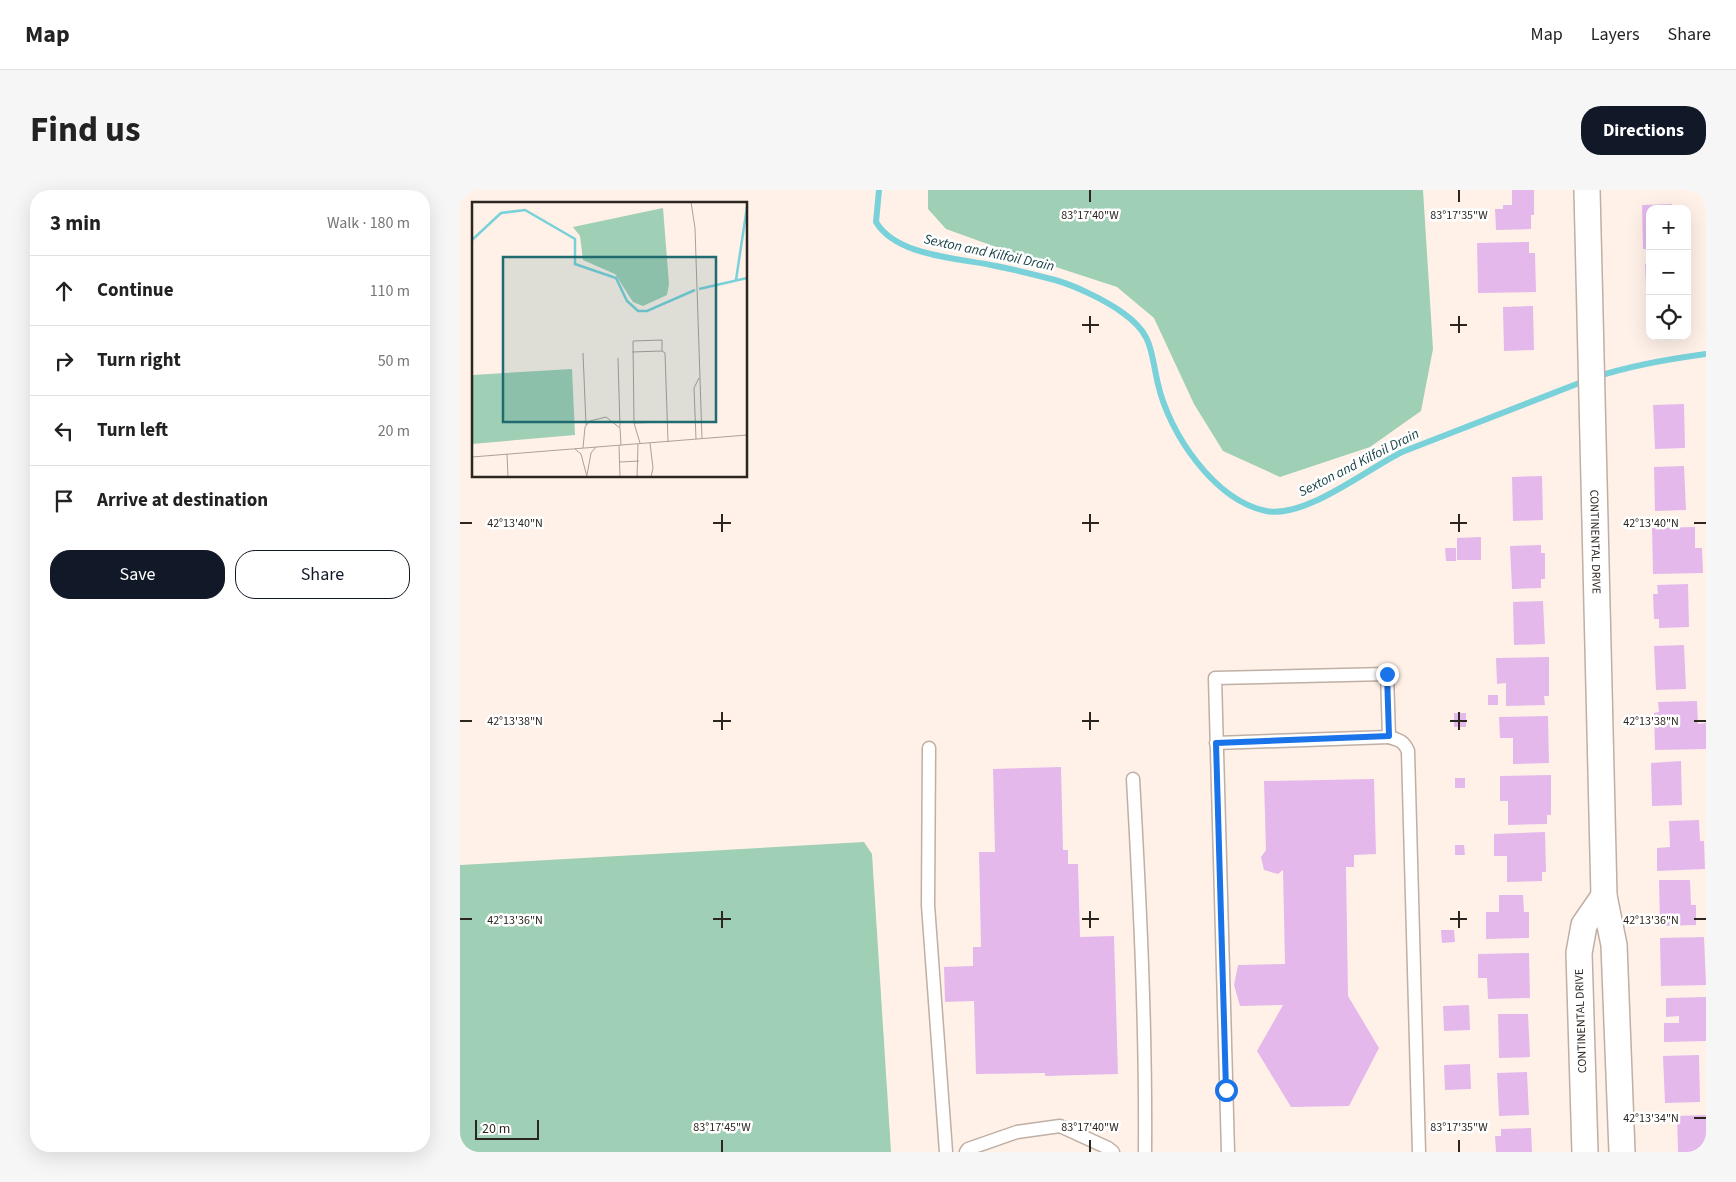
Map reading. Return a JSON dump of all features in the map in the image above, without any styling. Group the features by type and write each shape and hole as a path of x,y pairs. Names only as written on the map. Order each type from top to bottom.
{"street":[{"name":"CONTINENTAL DRIVE","path":"1587,190 1604,896 1614,945 1622,1152"},
{"name":"CONTINENTAL DRIVE","path":"1585,1152 1580,953 1584,925 1604,896"}],"lane":[{"path":"1228,1152 1214,678 1387,674 1389,736"},
{"path":"1216,743 1389,736 1406,744 1408,751 1419,1152"},
{"path":"929,748 928,905 946,1152"},
{"path":"1133,779 1143,954 1146,1087 1145,1152"},
{"path":"966,1152 968,1149 1017,1132 1060,1126 1113,1152"}],"green space":[{"path":"928,190 1423,190 1433,349 1421,411 1370,447 1280,477 1223,451 1194,404 1154,318 1117,287 946,229 928,209"},
{"path":"864,842 872,854 891,1152 460,1152 460,865"}],"building":[{"path":"1512,190 1534,190 1534,215 1531,215 1531,229 1496,230 1495,209 1503,209 1503,205 1512,205"},
{"path":"1672,204 1646,205 1646,249 1643,249 1642,205"},
{"path":"1529,242 1529,253 1535,253 1536,292 1478,293 1477,243"},
{"path":"1533,306 1534,350 1504,351 1503,307"},
{"path":"1684,404 1685,448 1655,449 1653,405"},
{"path":"1684,466 1686,510 1655,511 1654,467"},
{"path":"1542,476 1543,520 1513,521 1512,477"},
{"path":"1695,527 1695,548 1702,548 1703,573 1653,574 1652,528"},
{"path":"1481,537 1481,560 1457,560 1457,538"},
{"path":"1541,545 1541,553 1545,553 1545,579 1541,579 1541,588 1512,589 1510,546"},
{"path":"1445,548 1456,548 1456,561 1446,561"},
{"path":"1688,584 1689,627 1659,628 1659,619 1654,619 1653,594 1658,594 1657,585"},
{"path":"1543,601 1545,644 1514,645 1513,602"},
{"path":"1684,645 1686,689 1656,690 1654,646"},
{"path":"1549,657 1549,696 1544,696 1545,705 1506,706 1506,683 1497,684 1496,658"},
{"path":"1488,695 1498,695 1498,705 1488,705"},
{"path":"1697,701 1698,724 1706,723 1706,749 1655,750 1654,713 1659,712 1658,702"},
{"path":"1454,713 1466,713 1466,727 1454,727"},
{"path":"1548,716 1549,763 1513,764 1513,738 1500,738 1499,717"},
{"path":"1681,761 1682,805 1652,806 1651,763"},
{"path":"1061,767 1063,850 1068,850 1068,864 1078,864 1080,937 1114,936 1118,1074 1045,1076 1045,1073 976,1074 974,1001 945,1002 944,967 973,966 973,947 981,947 979,852 995,852 993,769"},
{"path":"1551,775 1551,815 1547,815 1547,824 1508,825 1508,801 1500,801 1500,776"},
{"path":"1455,778 1465,778 1465,788 1455,788"},
{"path":"1374,779 1376,854 1354,855 1354,867 1346,867 1348,996 1379,1048 1349,1106 1291,1107 1257,1051 1283,1005 1240,1006 1234,985 1238,965 1285,964 1283,870 1278,874 1264,870 1261,857 1266,850 1264,781"},
{"path":"1699,820 1700,841 1704,841 1705,869 1657,871 1657,848 1670,847 1669,821"},
{"path":"1545,832 1546,872 1542,872 1542,881 1507,882 1507,856 1494,856 1494,834"},
{"path":"1455,845 1464,845 1465,855 1455,855"},
{"path":"1659,880 1690,880 1691,905 1696,905 1696,925 1660,926"},
{"path":"1499,895 1523,895 1524,912 1529,912 1529,938 1486,939 1486,912 1499,912"},
{"path":"1441,930 1454,930 1455,942 1442,943"},
{"path":"1704,937 1706,985 1661,986 1660,938"},
{"path":"1529,953 1530,998 1488,999 1487,978 1478,978 1478,954"},
{"path":"1706,997 1706,1041 1664,1042 1664,1023 1679,1023 1679,1016 1666,1017 1666,998"},
{"path":"1469,1005 1470,1030 1444,1031 1443,1006"},
{"path":"1498,1014 1528,1014 1530,1057 1499,1058"},
{"path":"1699,1055 1700,1102 1665,1103 1663,1056"},
{"path":"1470,1064 1471,1089 1445,1090 1444,1065"},
{"path":"1527,1072 1529,1115 1499,1116 1497,1073"},
{"path":"1706,1115 1706,1152 1678,1152 1677,1116"},
{"path":"1531,1128 1532,1152 1496,1152 1495,1136 1501,1136 1501,1129"}],"waterway":[{"name":"Sexton and Kilfoil Drain","path":"879,190 876,222 886,234 899,243 930,254 981,263 1063,282 1081,289 1116,308 1133,321 1146,336 1164,403 1183,443 1212,479 1229,493 1247,504 1266,511 1299,508 1336,491 1402,452 1587,380"},
{"name":"Sexton and Kilfoil Drain","path":"1596,377 1651,363 1706,354"}],"route":[{"path":"1226,1090 1216,743 1389,736 1387,674"}]}
